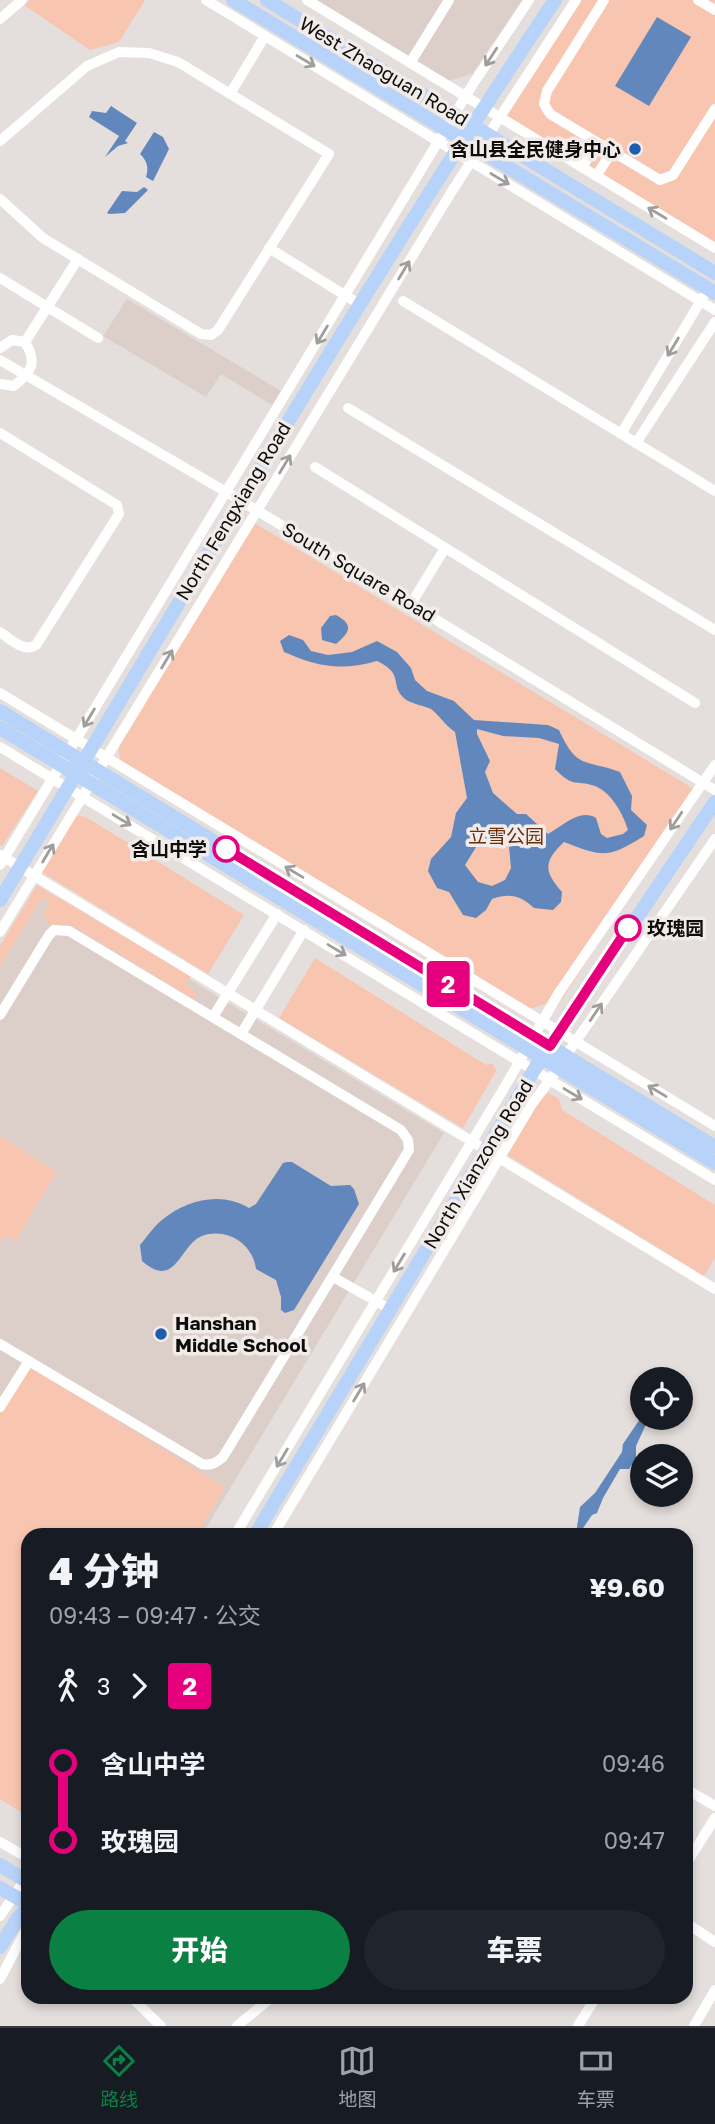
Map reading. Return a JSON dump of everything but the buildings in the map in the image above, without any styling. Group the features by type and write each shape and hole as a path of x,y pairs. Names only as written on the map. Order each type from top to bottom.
{"main road":[{"name":"West Zhaoguan Road","path":"233,0 282,38 708,294"},
{"name":"West Zhaoguan Road","path":"267,0 715,273"},
{"name":"North Fengxiang Road","path":"0,900 68,787 233,496 359,304 471,124 555,0"},
{"path":"0,711 79,767 99,770 542,1058 715,1163"},
{"path":"0,727 65,758"},
{"name":"North Xianzong Road","path":"262,1528 542,1058 715,802"},
{"path":"558,1067 715,1147"},
{"path":"0,1865 21,1876"},
{"path":"0,1888 14,1896 21,1908"},
{"path":"0,1947 21,1922"}],"street":[{"path":"0,19 22,0"},
{"path":"206,0 265,36 282,38 306,0 715,248"},
{"path":"411,63 449,0"},
{"path":"529,0 455,114 345,296 233,496 1,859 20,867 714,1285"},
{"path":"0,932 475,156 576,0"},
{"path":"604,0 544,98 550,114 656,179 665,180 673,175 715,109"},
{"path":"698,0 715,10"},
{"path":"230,94 265,36"},
{"path":"0,141 87,66 119,52 149,53 178,62 329,154 218,330 211,335 201,334 44,238 0,199"},
{"path":"582,167 598,143"},
{"path":"596,176 612,152"},
{"path":"269,248 359,304"},
{"path":"25,342 78,259"},
{"path":"0,278 98,338"},
{"path":"708,294 715,310"},
{"path":"621,434 708,294"},
{"path":"403,301 715,491"},
{"path":"636,443 715,322"},
{"path":"0,348 12,340 25,342 32,353 32,365 26,376 14,386 0,384"},
{"name":"South Square Road","path":"0,360 257,510 715,790"},
{"path":"348,408 715,630"},
{"path":"0,433 117,505 119,514 36,645 24,648 0,632"},
{"path":"315,467 695,703"},
{"path":"411,604 445,548"},
{"path":"0,693 90,748 99,770 559,1031 715,1126"},
{"path":"0,747 304,930 527,1048"},
{"path":"239,1528 558,994 715,765"},
{"path":"277,1528 558,1067 715,839"},
{"path":"213,1017 277,914"},
{"path":"0,1015 48,935 54,930 69,931 401,1130 408,1140 409,1150 223,1457 209,1466 0,1343"},
{"path":"241,1034 304,930"},
{"path":"558,1067 715,1180"},
{"path":"333,1277 390,1309"},
{"path":"0,1407 29,1361"},
{"path":"693,1793 715,1806"},
{"path":"693,1853 715,1818"},
{"path":"0,1842 21,1854"},
{"path":"21,1887 2,1911 21,1915"},
{"path":"0,1979 21,1928"},
{"path":"693,1928 715,1942"},
{"path":"694,2026 715,1990"},
{"path":"138,2004 161,2026"},
{"path":"237,2026 264,2004"},
{"path":"578,2026 592,2004"}],"shaded area":[{"path":"317,0 522,0 472,74 448,81"},
{"path":"127,299 281,391 272,405 221,374 206,397 103,336"},
{"name":"Hanshan Middle School","path":"45,892 444,1133 206,1528 21,1528 21,1812 0,1799 0,966"}],"green space":[{"path":"30,0 145,0 119,42 90,50 24,5"},
{"name":"含山县全民健身中心","path":"576,0 715,0 715,246 498,114"},
{"name":"立雪公园","path":"251,521 699,792 562,999 529,1009 120,760 118,743"},
{"path":"0,768 38,791 2,846 0,844"},
{"path":"75,815 86,817 244,915 208,974 40,871"},
{"path":"37,885 191,976 185,985 197,992 193,999 72,925 51,926 43,914 49,903 42,898 0,966 0,946"},
{"path":"315,958 486,1065 492,1063 496,1071 463,1128 279,1018"},
{"path":"549,1093 559,1099 562,1110 715,1205 715,1258 704,1276 507,1155 542,1096"},
{"path":"0,1136 57,1172 16,1240 4,1236 0,1242"},
{"path":"33,1369 225,1487 201,1528 21,1528 21,1812 0,1799 0,1413 25,1370"}],"water":[{"path":"657,17 691,37 649,106 615,86"},
{"path":"111,106 137,123 125,141 128,143 118,146 105,157 119,136 89,117 92,111 106,113"},
{"path":"154,132 163,137 169,149 153,181 146,177 147,164 140,154"},
{"path":"144,187 148,190 125,213 107,213 122,191 137,192"},
{"path":"336,615 346,622 348,629 336,644 322,640 321,628 330,616"},
{"path":"289,635 303,640 311,651 328,655 352,652 377,641 397,652 411,668 415,680 427,691 454,701 474,720 548,725 559,730 571,752 577,757 590,764 620,772 632,796 631,810 647,825 644,836 621,849 605,853 588,851 564,842 548,866 551,878 562,892 561,902 553,910 534,908 515,896 504,896 492,899 486,910 476,918 463,915 449,892 437,888 428,871 431,859 451,837 456,813 467,798 455,732 431,709 405,699 400,694 394,675 377,661 341,667 319,664 284,652 280,641","holes":["477,729 503,736 539,738 559,744 555,769 571,781 595,786 607,794 620,811 628,830 607,838 601,834 596,818 584,815 548,834 526,814 517,814 493,793 485,772 490,761","495,835 509,847 511,868 505,880 492,886 478,882 465,865 478,844"]},
{"path":"292,1162 331,1186 350,1185 359,1204 294,1310 285,1313 281,1310 281,1297 276,1280 256,1269 250,1252 229,1236 202,1236 194,1241 176,1263 163,1271 153,1269 142,1261 140,1245 171,1213 193,1203 215,1199 227,1200 249,1208 256,1204 283,1163"},
{"path":"632,1430 643,1430 637,1444 630,1444 630,1468 620,1469 597,1513 592,1515 583,1528 577,1528 580,1507 595,1493 622,1452 623,1444"}],"bus line":[{"name":"2","path":"226,849 550,1046 628,928"}],"place":[{"name":"含山县全民健身中心","path":"635,149"},
{"name":"含山中学","path":"226,849"},
{"name":"玫瑰园","path":"628,928"},
{"name":"Hanshan Middle School","path":"161,1334"}]}
